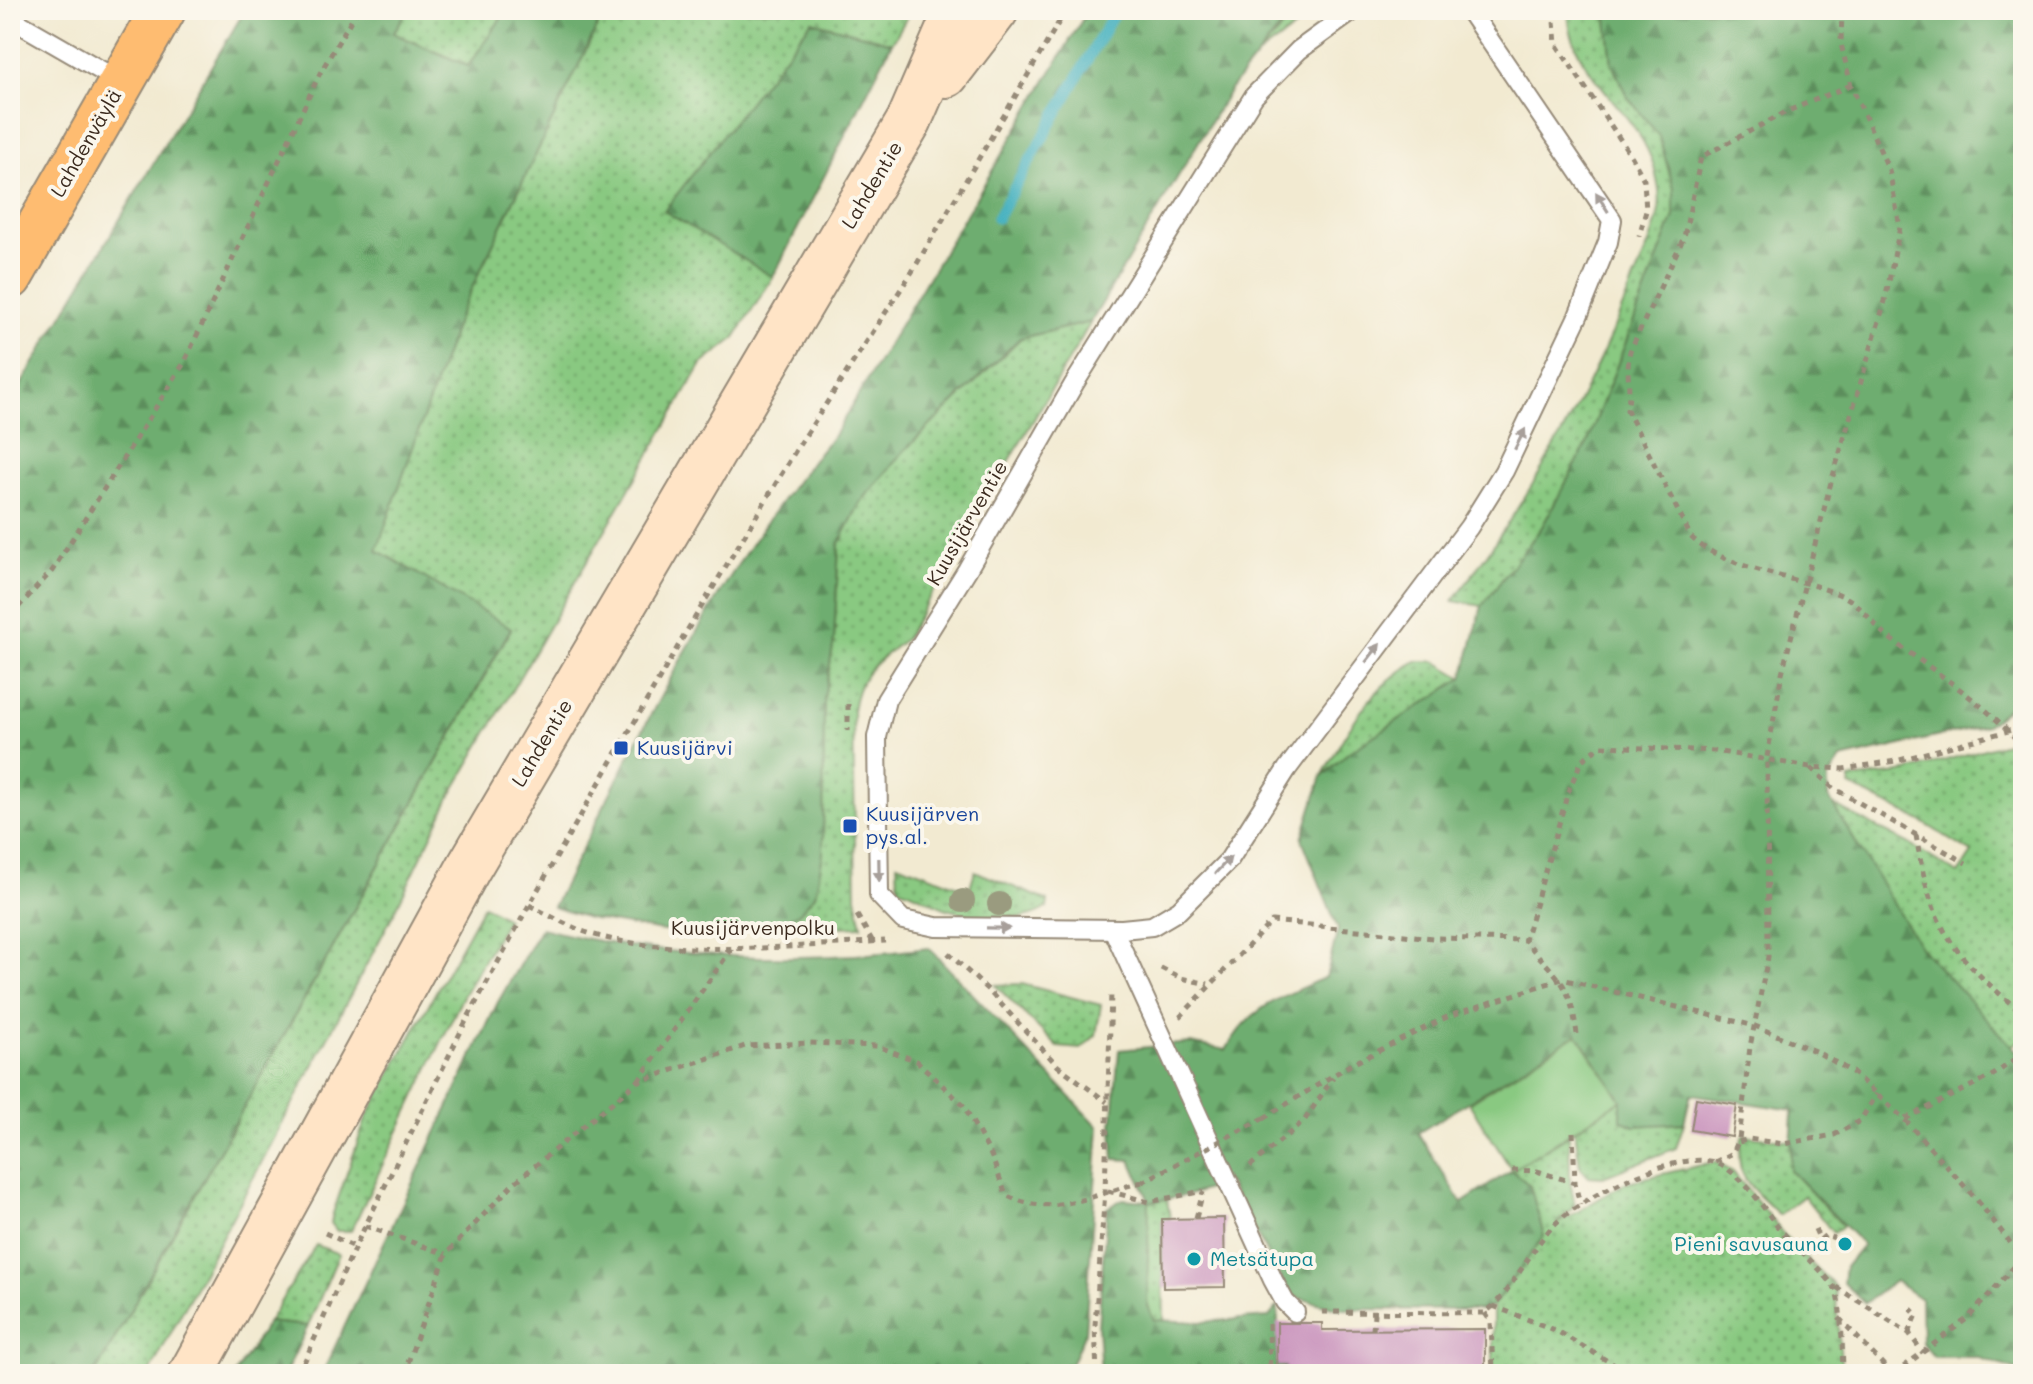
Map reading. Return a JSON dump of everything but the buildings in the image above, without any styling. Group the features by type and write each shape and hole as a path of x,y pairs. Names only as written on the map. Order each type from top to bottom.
{"highway":[{"name":"Lahdenväylä","path":"10,277 163,10"}],"main road":[{"name":"Lahdentie","path":"191,1374 469,867 909,121 957,10"},
{"name":"Lahdentie","path":"909,121 996,10"}],"lane":[{"name":"Kuusijärventie","path":"1354,10 1299,50 1254,96 1074,384 967,570 886,700 877,737 879,895 903,920 936,927 1118,934 1152,926 1166,919 1229,860 1341,693 1469,527 1504,471 1552,375 1608,242 1612,220 1469,10"},
{"path":"10,18 121,82"},
{"path":"1118,934 1160,1036 1290,1307"}],"path":[{"path":"10,616 52,571 184,363 320,73 357,10"},
{"path":"299,1374 365,1226 465,1023 529,905 719,578 796,450 912,272 1066,10"},
{"path":"1553,10 1556,44 1644,180 1643,227"},
{"path":"1343,1312 1485,1313 1552,1227 1580,1206 1625,1179 1687,1162 1715,1162 1733,1153 1738,1142 1768,957 1767,757 1782,673 1830,486 1889,287 1900,227 1889,170 1851,85 1841,44 1842,10"},
{"path":"1989,10 2023,10"},
{"path":"1851,85 1788,111 1701,157 1684,237 1626,368 1631,390 1627,410 1691,537 1707,552 1807,581 1848,598 1887,636 1935,667 2017,740"},
{"path":"1525,940 1569,789 1582,760 1601,746 1659,746 1767,757 1810,767 1843,769 1896,761 2023,727"},
{"path":"1810,767 1833,788 1966,863"},
{"path":"1916,835 1935,915 1952,949 2023,1014"},
{"name":"Kuusijärvenpolku","path":"529,905 585,932 614,938 733,947 892,941"},
{"path":"1160,1036 1272,921 1433,938 1525,940 1562,979 1572,1002 1577,1034"},
{"path":"1097,1374 1095,1325 1105,1191 1113,962 1118,934"},
{"path":"404,1374 446,1254 514,1183 637,1082 733,947"},
{"path":"946,952 988,990 1058,1066 1107,1102"},
{"path":"637,1082 745,1046 809,1043 877,1046 917,1061 963,1105 991,1155 1006,1195 1027,1203 1064,1206 1142,1182 1264,1118 1336,1074 1449,1016 1562,979 1755,1026 1817,1052 1852,1072 1905,1120 1977,1200 2023,1258 1968,1318 1893,1374 1839,1318"},
{"path":"1905,1120 1993,1075 2023,1054"},
{"path":"1105,1191 1149,1202 1228,1183 1304,1121 1336,1074"},
{"path":"1738,1142 1749,1139 1783,1144 1834,1135 1860,1121 1877,1094"},
{"path":"1573,1132 1575,1183 1580,1206"},
{"path":"1715,1162 1733,1172 1802,1255 1835,1287 1909,1333 1923,1353"},
{"path":"1512,1170 1537,1171 1575,1183"},
{"path":"1196,1218 1204,1191"},
{"path":"365,1226 446,1254"},
{"path":"1815,1229 1819,1238"},
{"path":"325,1233 355,1247"},
{"path":"1802,1255 1819,1238 1826,1235 1834,1238"},
{"path":"1835,1287 1843,1374"},
{"path":"1493,1306 1555,1330 1630,1374"},
{"path":"1270,1374 1269,1316 1290,1307"},
{"path":"1909,1333 1917,1315 1911,1309"},
{"path":"1373,1330 1374,1313"},
{"path":"1485,1313 1491,1322 1493,1374"}],"green space":[{"path":"245,10 408,10 393,33 468,66 507,10 605,10 459,315 377,550 511,628 95,1374 10,1374 10,403"},
{"path":"408,10 507,10 468,66 393,33"},
{"path":"605,10 911,10 892,43 812,21 665,211 773,277 734,339 702,364 451,795 395,911 149,1374 95,1374 511,629 377,550 459,315"},
{"path":"1088,10 1298,10 1282,25 1229,91 1091,322 1020,338 903,452 860,503 839,544 834,641 824,698 823,854 815,895 799,913 764,930 662,931 588,918 553,907 647,723 715,602 792,487 835,434"},
{"path":"1298,10 1319,10 1257,56"},
{"path":"1568,10 1606,10 1612,64 1627,96 1659,136 1674,189 1674,216 1587,444 1542,527 1482,606 1453,601 1505,528 1574,411 1642,262 1659,209 1657,179 1646,146 1579,53 1571,33"},
{"path":"1606,10 2023,10 2023,696 1987,725 1841,759 1828,779 1828,797 1920,947 2023,1058 2023,1372 1976,1357 1934,1357 1922,1343 1921,1299 1895,1281 1865,1303 1843,1283 1845,1267 1863,1245 1790,1170 1793,1110 1691,1094 1684,1123 1634,1126 1621,1120 1621,1100 1577,1034 1418,1133 1462,1203 1512,1170 1530,1186 1544,1236 1493,1306 1484,1310 1340,1309 1291,1296 1228,1183 1189,1195 1149,1202 1147,1306 1154,1320 1202,1322 1269,1317 1278,1306 1277,1366 1286,1366 1286,1374 1101,1374 1098,1326 1107,1208 1123,1199 1149,1201 1131,1160 1114,1159 1112,1127 1119,1050 1190,1043 1226,1050 1235,1035 1268,1004 1326,977 1338,929 1302,839 1322,776 1349,752 1463,678 1482,606 1542,527 1587,444 1674,216 1674,189 1659,136 1627,96 1612,64"},
{"path":"812,21 892,43 773,277 664,211"},
{"path":"1091,322 905,639 870,669 860,686 853,710 856,896 862,926 764,930 799,913 815,895 823,854 824,698 834,641 839,544 860,503 903,452 1021,338"},
{"path":"1417,661 1435,661 1463,678 1349,752 1322,776 1350,727 1373,696"},
{"path":"2023,738 2023,1039 2011,1046 1920,947 1831,804 1908,843 1958,874 1972,853 1919,820 1850,786 1850,779 1901,773"},
{"path":"897,863 969,890 975,871 1048,901 1047,908 1025,917 1013,918 950,910 898,888"},
{"path":"484,905 507,919 463,996 351,1231 337,1231 331,1223 333,1213 367,1116"},
{"path":"541,928 635,947 734,956 833,956 929,948 1099,1127 1085,1332 1068,1372 322,1374 498,1002"},
{"path":"1022,984 1101,1005 1096,1035 1081,1049 1058,1047 995,985"},
{"path":"1577,1034 1621,1100 1512,1170 1469,1103"},
{"path":"1621,1100 1634,1126 1684,1123 1676,1148 1603,1177 1588,1176 1580,1167 1575,1130"},
{"path":"1569,1135 1570,1182 1575,1205 1557,1224 1627,1182 1715,1162 1733,1172 1789,1241 1835,1287 1842,1374 1493,1374 1493,1306 1544,1236 1530,1186 1512,1170"},
{"path":"1743,1135 1791,1141 1790,1170 1843,1226 1833,1233 1804,1196 1779,1215 1746,1180 1739,1161"},
{"path":"1167,1199 1170,1219 1162,1220 1164,1321 1154,1320 1149,1307 1145,1293 1144,1262 1149,1202"},
{"path":"316,1245 339,1254 308,1326 268,1322"},
{"path":"268,1322 308,1326 285,1374 235,1374"}],"waterway":[{"path":"997,218 1116,10"}],"place":[{"name":"Kuusijärvi","path":"621,748"},
{"name":"Kuusijärven pys.al.","path":"850,826"},
{"name":"Pieni savusauna","path":"1845,1244"},
{"name":"Metsätupa","path":"1194,1259"}]}
